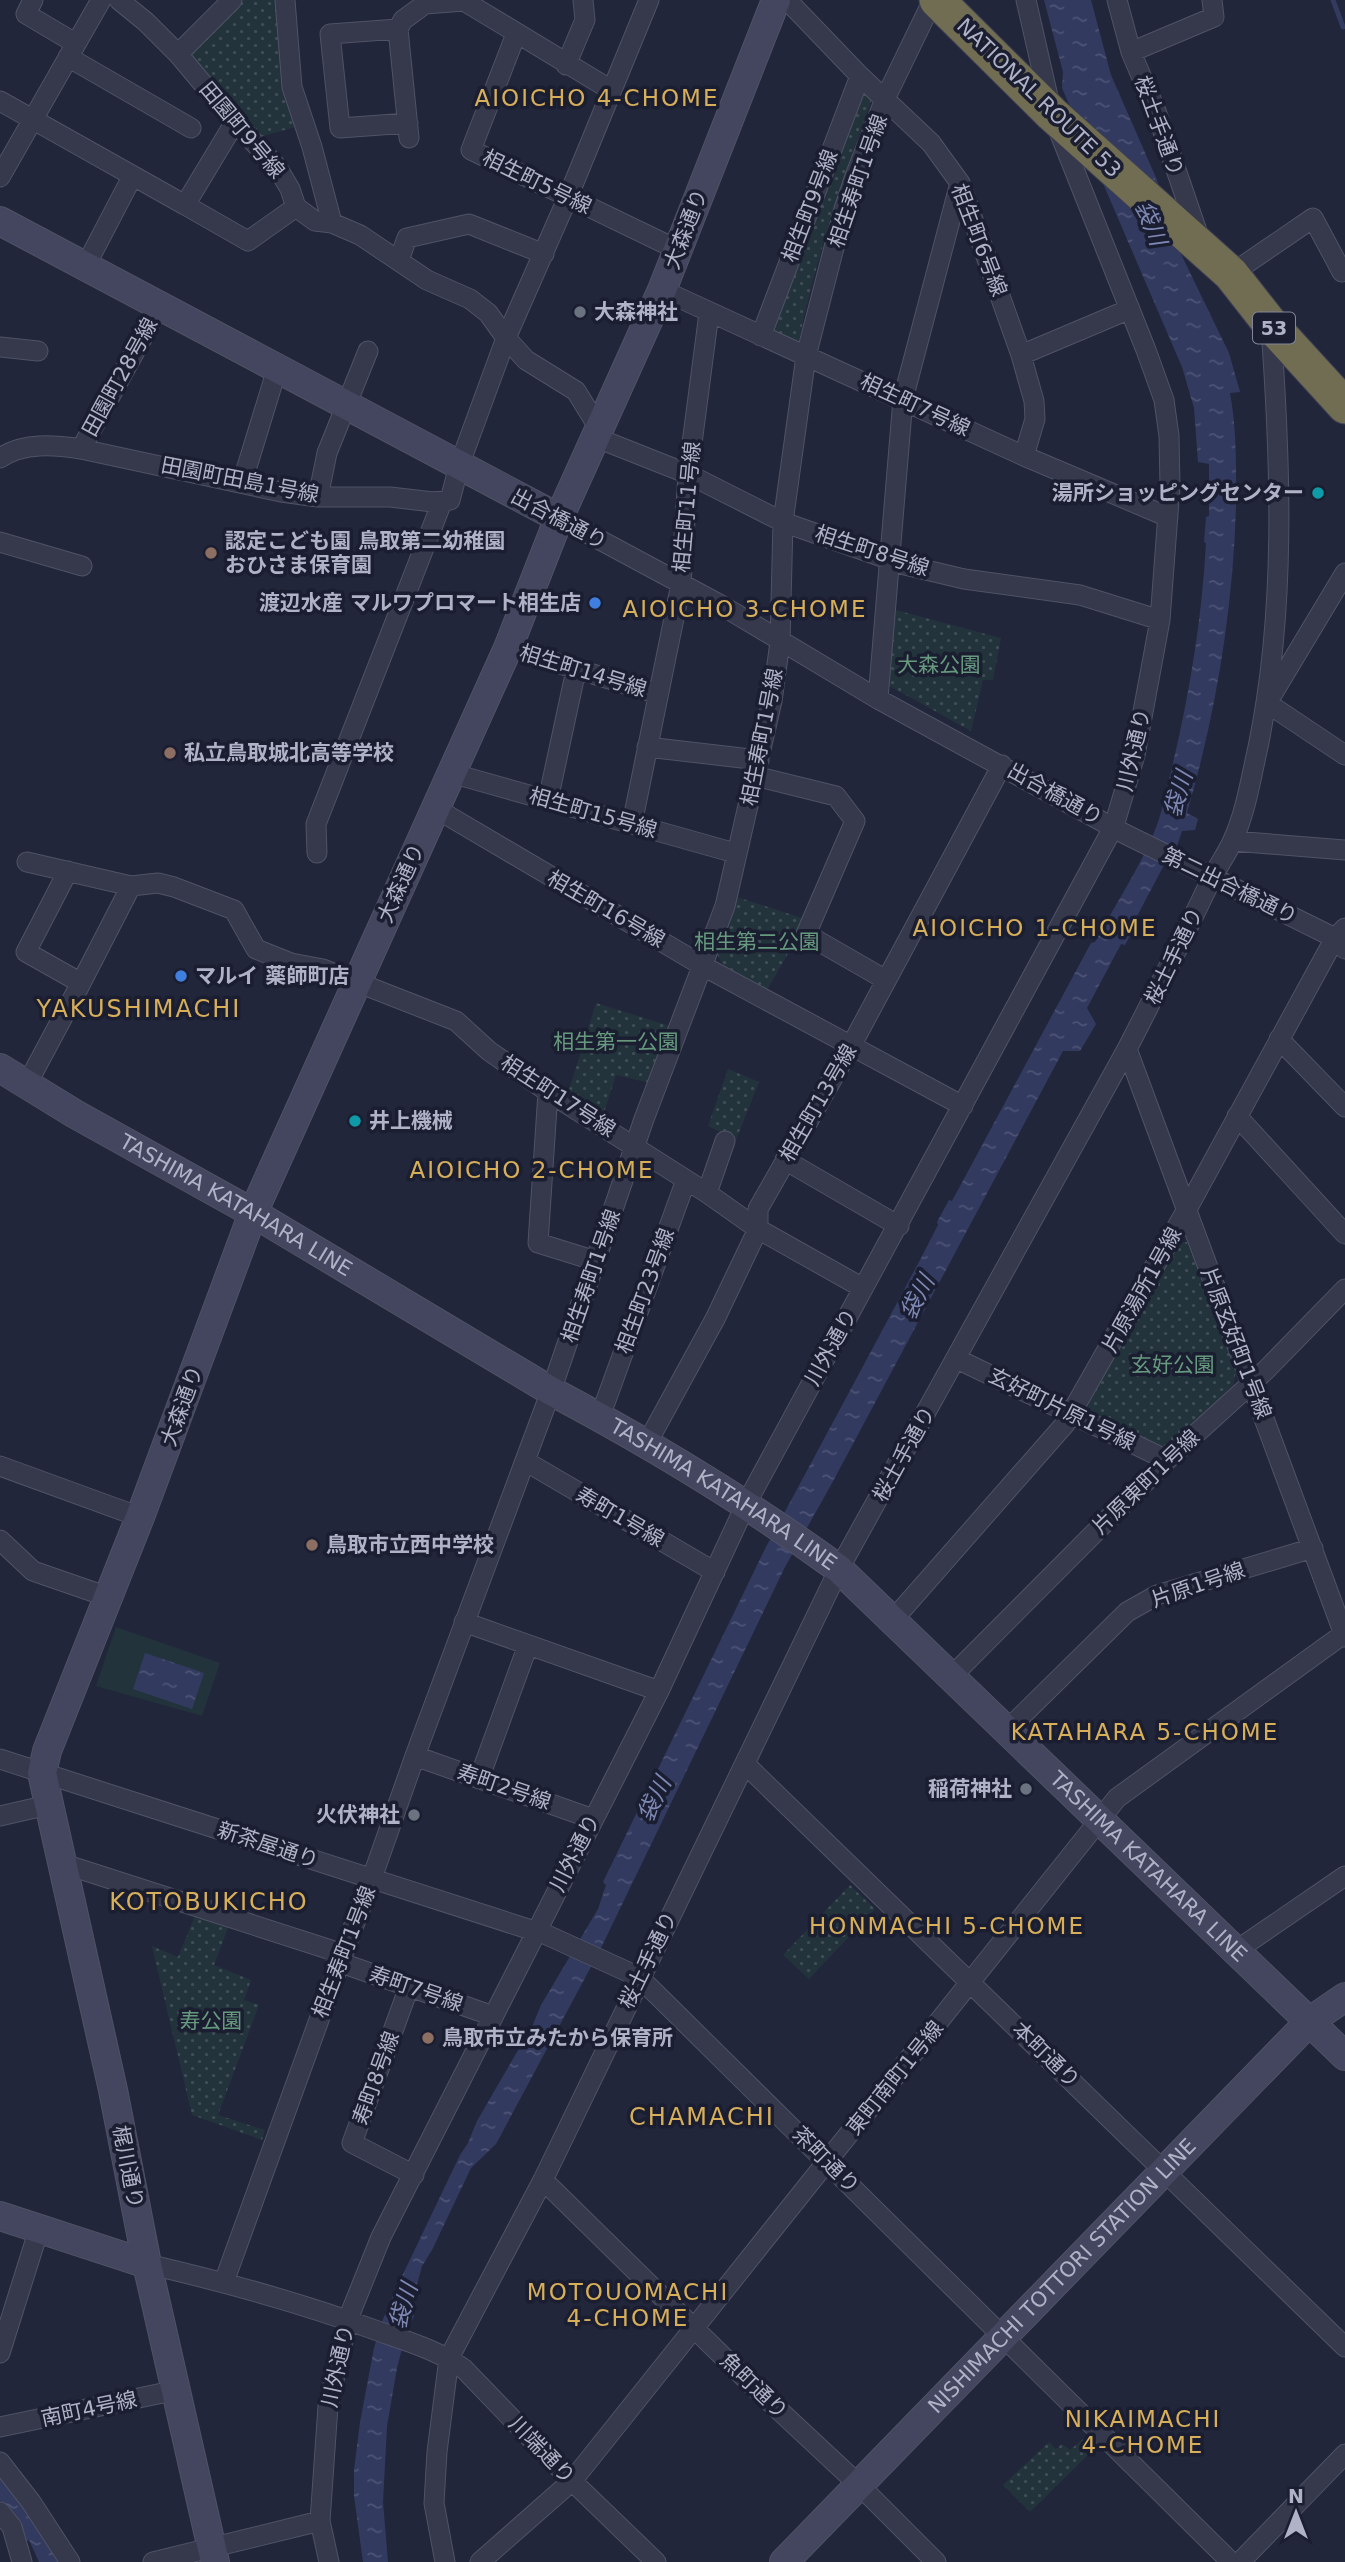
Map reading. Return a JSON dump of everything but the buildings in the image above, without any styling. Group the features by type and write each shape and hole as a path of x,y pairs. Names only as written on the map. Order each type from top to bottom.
{"highway":[{"name":"NATIONAL ROUTE 53","path":"935,0 1063,123 1203,252 1231,274 1271,325 1345,406"}],"street":[{"path":"33,0 26,14 71,50 191,128"},
{"path":"0,177 101,0"},
{"name":"田園町9号線","path":"119,0 178,54 234,122 277,167 290,189 296,207"},
{"path":"178,54 232,0"},
{"path":"285,0 292,87 312,147 332,223"},
{"path":"566,65 585,20 583,0"},
{"path":"317,853 316,824 442,502 450,500 459,467 506,338 544,254 649,0"},
{"name":"大森通り","path":"42,1773 47,1751 140,1517 253,1213 508,648 559,518 662,290 776,0"},
{"name":"相生町6号線","path":"787,0 860,76 931,143 960,183 1021,355 1036,415 1024,456"},
{"name":"相生寿町1号線","path":"224,2282 551,1391 644,1119 725,906 772,701 780,642 783,522 806,356 844,208 885,99 935,0"},
{"name":"川外通り","path":"329,2562 320,2521 328,2406 381,2237 659,1691 715,1572 754,1510 863,1288 1118,829 1160,620 1170,487 1169,436 1164,400 1063,123 1027,0"},
{"name":"桜土手通り","path":"1117,0 1130,52 1156,111 1203,252"},
{"path":"1130,52 1214,17 1212,0"},
{"path":"398,29 330,34 340,128 409,130 398,29 403,20 425,2 464,1 611,90"},
{"name":"相生町5号線","path":"516,34 471,150 678,250"},
{"name":"相生町9号線","path":"761,336 860,76"},
{"path":"0,101 248,241 296,207 315,221 332,223 360,235 427,280 470,299 488,313 526,360 576,391 599,434"},
{"path":"185,205 234,122"},
{"path":"85,267 132,177"},
{"path":"878,699 903,399 960,183"},
{"path":"1231,274 1313,218 1342,272 1345,271"},
{"name":"出合橋通り","path":"0,221 681,584 878,699 1118,829"},
{"path":"399,260 407,238 469,224 544,254"},
{"name":"相生町7号線","path":"662,290 1024,456 1168,517"},
{"name":"田園町28号線","path":"81,449 160,306"},
{"path":"1021,355 1130,309"},
{"name":"相生町11号線","path":"632,824 681,584 688,474 709,313"},
{"name":"桜土手通り","path":"445,2562 434,2503 437,2452 449,2358 543,2180 639,1977 839,1569 1127,1049 1212,877 1233,841 1248,792 1267,703 1274,652 1278,522 1277,404 1271,325"},
{"path":"0,347 38,351"},
{"path":"318,497 327,453 368,351"},
{"path":"242,483 277,369"},
{"name":"相生町8号線","path":"599,434 688,474 783,522 889,560 964,579 1080,596 1160,620"},
{"name":"田園町田島1号線","path":"0,458 27,447 52,445 318,497 390,497 442,502"},
{"path":"0,542 82,566"},
{"path":"1345,573 1267,703 1345,755"},
{"name":"相生町14号線","path":"508,648 658,694"},
{"path":"548,800 576,670"},
{"path":"647,747 757,768 836,796 855,821 806,934 886,980"},
{"name":"相生町13号線","path":"646,1445 715,1319 758,1230 758,1209 851,1046 1002,765"},
{"name":"相生町15号線","path":"451,773 735,853"},
{"name":"相生町16号線","path":"435,808 703,966 963,1106"},
{"name":"第二出合橋通り","path":"1118,829 1189,866 1342,938"},
{"path":"1233,841 1345,849"},
{"name":"相生町17号線","path":"27,862 131,886 158,883 234,909 256,948 291,963 323,969 355,984 456,1021 489,1051 548,1092 636,1146 758,1230 863,1288"},
{"path":"68,871 26,952 81,983"},
{"path":"27,1084 131,886"},
{"name":"片原湯所1号線","path":"892,1621 1065,1424 1186,1211 1279,1038 1342,938"},
{"path":"1279,1038 1345,1107"},
{"name":"片原玄好町1号線","path":"1127,1049 1345,1634"},
{"name":"TASHIMA KATAHARA LINE","path":"0,1068 75,1114 253,1213 646,1445 814,1549 839,1569 1345,2056"},
{"path":"548,1092 538,1243 596,1261"},
{"path":"1237,1116 1345,1234"},
{"path":"707,1193 725,1141"},
{"path":"785,1160 899,1226"},
{"name":"相生町23号線","path":"605,1403 686,1180"},
{"name":"片原東町1号線","path":"950,1678 1167,1460 1252,1382 1345,1289"},
{"name":"玄好町片原1号線","path":"957,1359 1167,1460"},
{"name":"寿町1号線","path":"525,1461 715,1572"},
{"path":"0,1466 140,1517"},
{"path":"0,1540 33,1571 108,1597"},
{"name":"片原1号線","path":"1006,1731 1127,1612 1157,1595 1313,1548"},
{"path":"464,1622 659,1691"},
{"name":"東町南町1号線","path":"480,2562 572,2481 1117,1798 1345,1634"},
{"path":"479,1779 528,1645"},
{"name":"寿町2号線","path":"415,1756 593,1819"},
{"name":"新茶屋通り","path":"0,1759 535,1931"},
{"name":"本町通り","path":"745,1764 1345,2347"},
{"name":"梶川通り","path":"42,1773 113,2090 147,2264 213,2554"},
{"path":"0,1816 48,1805"},
{"name":"寿町7号線","path":"64,1864 331,1950 340,1962 493,2016"},
{"path":"1234,1952 1345,1876"},
{"name":"茶町通り","path":"535,1931 639,1977 1231,2562"},
{"name":"寿町8号線","path":"409,1987 352,2143 414,2175"},
{"name":"NISHIMACHI TOTTORI STATION LINE","path":"784,2562 1310,2021 1345,1997"},
{"name":"魚町通り","path":"543,2180 936,2562"},
{"path":"0,2216 147,2264 224,2282 354,2322"},
{"path":"0,2353 39,2229"},
{"name":"川端通り","path":"354,2322 449,2358 464,2369 650,2560"},
{"name":"南町4号線","path":"0,2427 177,2390"},
{"path":"1240,2562 1345,2454"},
{"path":"0,2462 31,2502 70,2562"},
{"path":"0,2512 12,2527 22,2562"},
{"path":"153,2562 213,2554 320,2521"}],"green space":[{"path":"241,0 280,0 299,126 256,138 185,55"},
{"path":"862,90 871,93 871,102 830,220 799,340 794,342 772,331"},
{"name":"大森公園","path":"892,609 1001,638 993,680 983,680 971,731 886,684"},
{"name":"相生第二公園","path":"737,897 805,919 767,990 722,964 718,956"},
{"name":"相生第一公園","path":"596,1003 670,1026 650,1083 616,1075 603,1116 568,1093"},
{"path":"728,1069 759,1082 736,1140 708,1126"},
{"name":"玄好公園","path":"1179,1242 1187,1242 1236,1372 1233,1385 1169,1448 1158,1448 1087,1413 1086,1405"},
{"path":"116,1627 220,1663 202,1716 96,1686"},
{"path":"850,1885 875,1909 809,1979 783,1955"},
{"name":"寿公園","path":"196,1913 229,1925 214,1965 251,1980 244,2000 259,2005 218,2115 265,2130 262,2140 192,2115 152,1946 178,1957"},
{"path":"1089,2434 1100,2443 1030,2512 1003,2485 1049,2442 1056,2449 1062,2444 1070,2450"}],"water":[{"name":"袋川","path":"1044,0 1091,0 1111,75 1157,180 1181,254 1229,353 1240,392 1230,393 1235,435 1236,506 1227,622 1214,699 1187,813 1198,819 1195,830 1182,831 1170,867 1164,865 1135,920 1137,923 1125,945 1121,944 1087,1008 1096,1024 1080,1051 1063,1051 785,1567 600,1950 496,2144 471,2168 422,2266 413,2299 414,2316 406,2333 397,2368 387,2426 383,2502 388,2562 363,2562 354,2496 354,2470 374,2348 395,2291 477,2121 527,2039 541,2005 598,1909 606,1885 603,1882 766,1547 920,1260 949,1200 952,1201 1091,943 1095,942 1140,862 1162,808 1185,709 1198,626 1206,517 1209,516 1209,464 1198,462 1194,408 1182,367 1062,88 1063,72"},
{"path":"145,1653 204,1673 192,1709 133,1689"},
{"path":"0,2472 61,2562 39,2562 29,2540 20,2543 15,2524 0,2500"}],"waterway":[{"path":"1333,0 1343,27"}],"place":[{"name":"大森神社","path":"580,312"},
{"name":"湯所ショッピングセンター","path":"1318,493"},
{"name":"認定こども園 鳥取第二幼稚園 おひさま保育園","path":"211,553"},
{"name":"渡辺水産 マルワプロマート相生店","path":"595,603"},
{"name":"私立鳥取城北高等学校","path":"170,753"},
{"name":"マルイ 薬師町店","path":"181,976"},
{"name":"井上機械","path":"355,1121"},
{"name":"鳥取市立西中学校","path":"312,1545"},
{"name":"稲荷神社","path":"1026,1789"},
{"name":"火伏神社","path":"414,1815"},
{"name":"鳥取市立みたから保育所","path":"428,2038"}],"district":[{"name":"AIOICHO 4-CHOME","path":"597,98"},
{"name":"AIOICHO 3-CHOME","path":"745,609"},
{"name":"AIOICHO 1-CHOME","path":"1035,928"},
{"name":"YAKUSHIMACHI","path":"139,1009"},
{"name":"AIOICHO 2-CHOME","path":"532,1170"},
{"name":"KATAHARA 5-CHOME","path":"1145,1732"},
{"name":"KOTOBUKICHO","path":"209,1902"},
{"name":"HONMACHI 5-CHOME","path":"947,1926"},
{"name":"CHAMACHI","path":"702,2117"},
{"name":"MOTOUOMACHI 4-CHOME","path":"628,2305"},
{"name":"NIKAIMACHI 4-CHOME","path":"1143,2432"}]}
